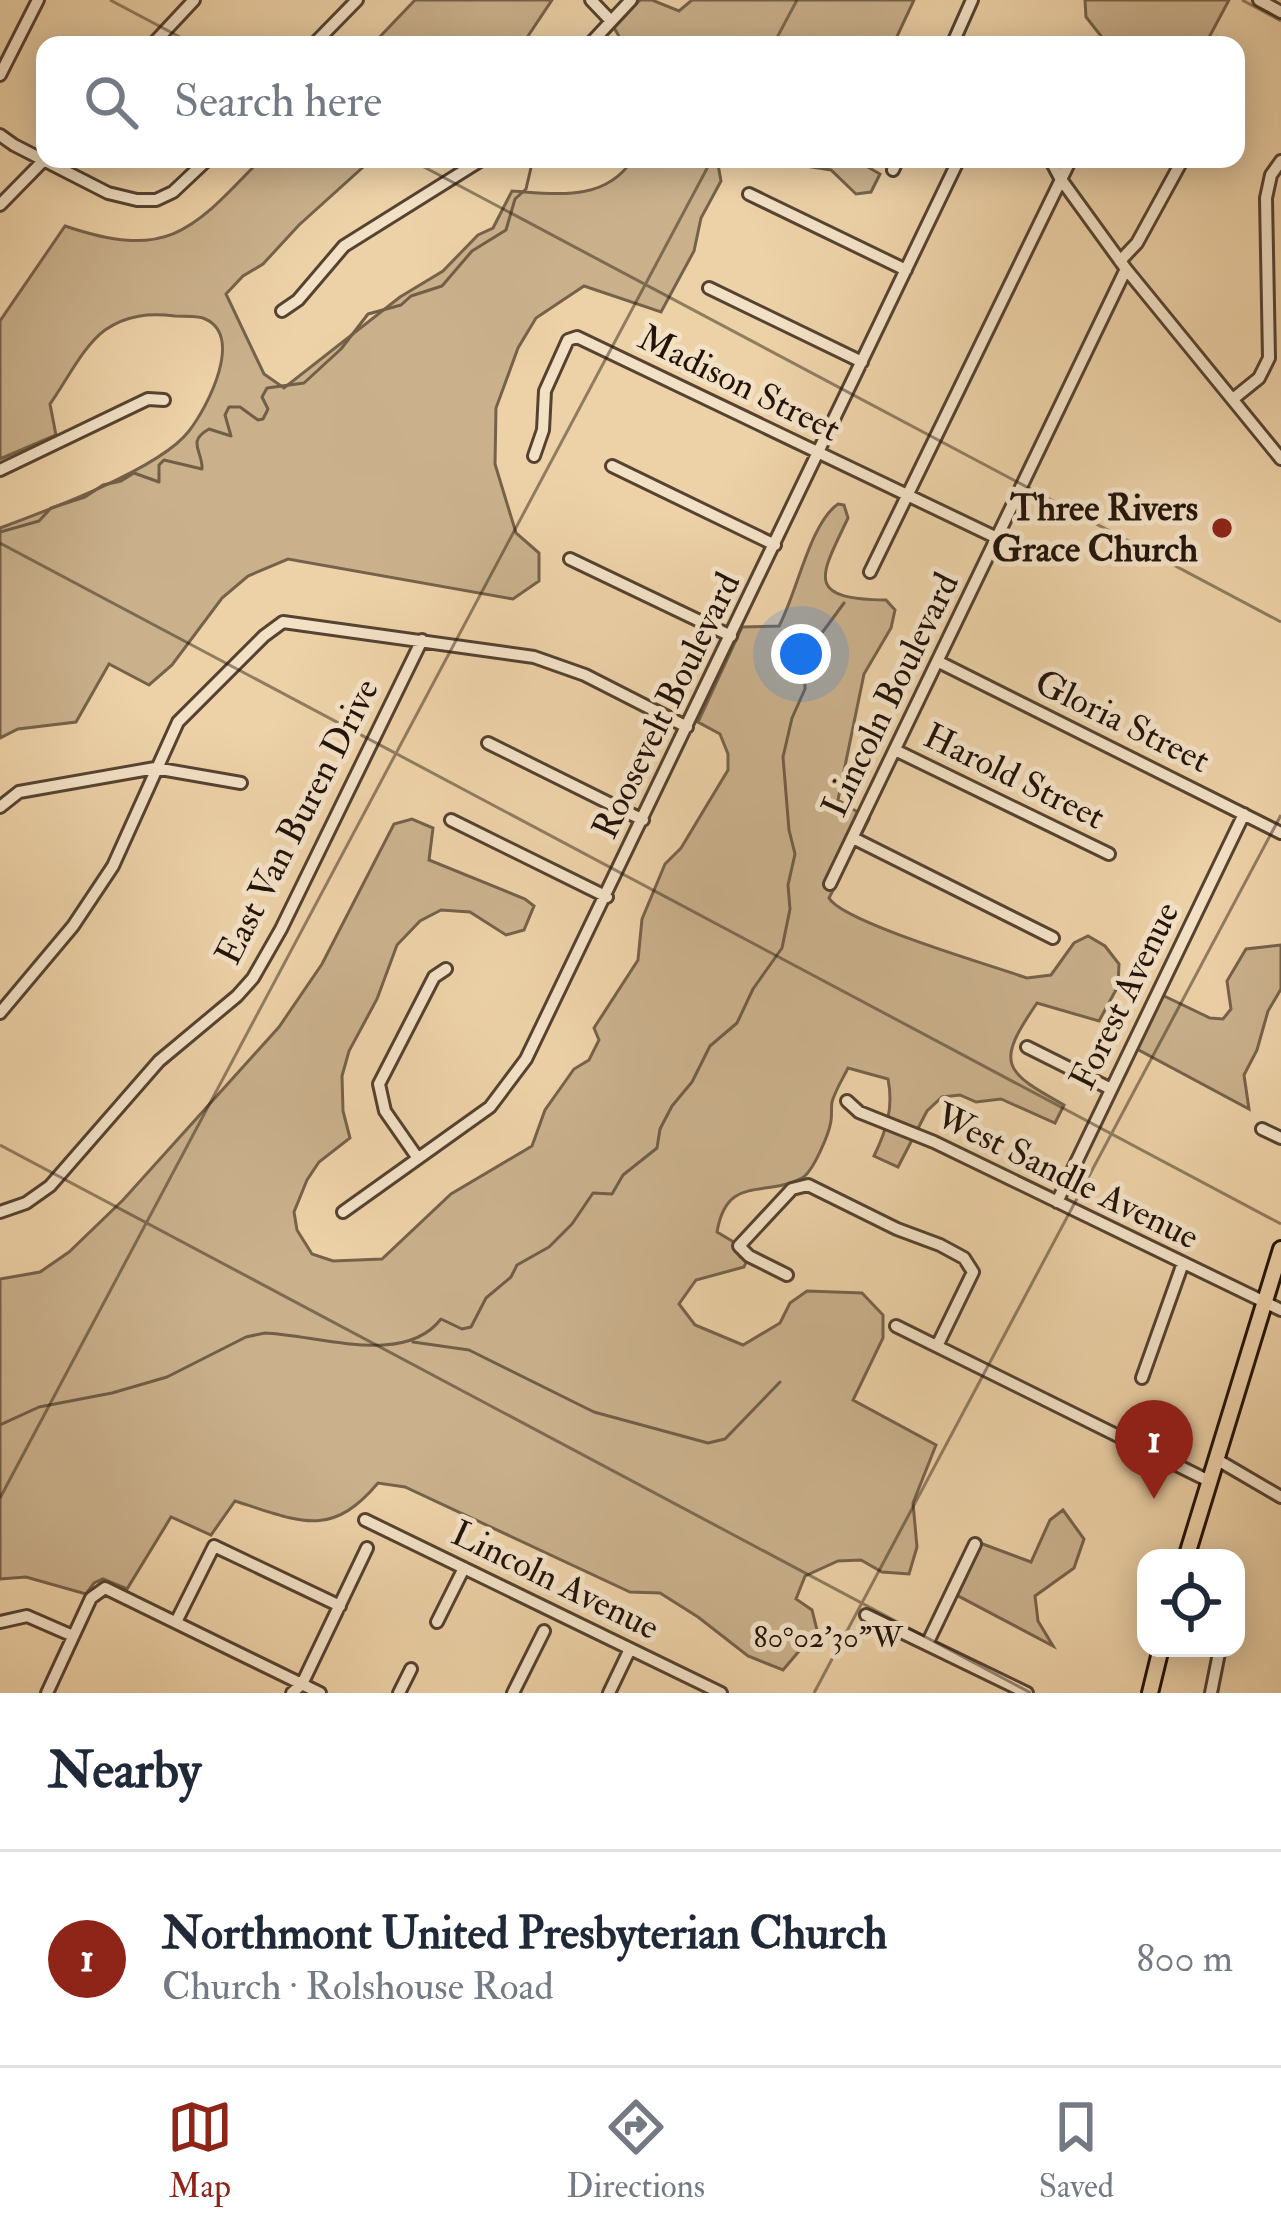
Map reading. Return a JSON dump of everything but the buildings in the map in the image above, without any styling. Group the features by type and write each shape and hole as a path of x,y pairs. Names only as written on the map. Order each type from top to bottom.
{"main road":[{"path":"1189,1549 1281,1249"},
{"path":"1150,1693 1159,1657"}],"street":[{"path":"0,75 38,0"},
{"path":"160,36 194,0"},
{"path":"322,36 357,0"},
{"path":"591,0 611,21"},
{"path":"597,36 631,0"},
{"path":"956,36 972,0"},
{"path":"1258,0 1281,12"},
{"path":"0,135 36,155"},
{"path":"1233,399 1259,378 1269,358 1266,198 1271,176 1281,161"},
{"path":"0,205 36,168"},
{"path":"60,168 118,197 146,200 173,192 198,168"},
{"path":"282,311 298,300 344,246 469,168"},
{"name":"Roosevelt Boulevard","path":"343,1212 490,1107 512,1082 607,897 956,168"},
{"path":"1055,168 1123,265 1281,459"},
{"path":"870,572 1066,168"},
{"name":"Lincoln Boulevard","path":"830,884 1123,265 1178,168"},
{"path":"749,194 906,270"},
{"path":"709,288 862,362"},
{"name":"Madison Street","path":"534,456 543,430 548,384 568,340 577,337 997,538"},
{"path":"0,470 148,400 164,400"},
{"path":"612,466 775,545"},
{"path":"570,559 731,636"},
{"path":"0,1013 94,897 126,841 178,722 277,625 291,620 544,660 585,675 687,727"},
{"name":"East Van Buren Drive","path":"0,1211 26,1203 50,1186 159,1061 253,978 422,640"},
{"name":"Gloria Street","path":"938,662 1281,832"},
{"path":"488,743 644,820"},
{"name":"Harold Street","path":"895,750 1109,854"},
{"path":"0,807 20,792 155,768 241,783"},
{"name":"Forest Avenue","path":"1057,1202 1244,814"},
{"path":"451,820 607,897"},
{"path":"853,838 1053,938"},
{"path":"417,1157 385,1111 379,1084 434,977 446,969"},
{"path":"1027,1047 1112,1089"},
{"name":"West Sandle Avenue","path":"848,1101 859,1112 934,1142 1281,1310"},
{"path":"1262,1129 1281,1138"},
{"path":"787,1275 749,1256 740,1246 792,1189 808,1185 897,1229 940,1244 964,1258 973,1272 937,1346"},
{"path":"1142,1378 1183,1263"},
{"path":"896,1326 1209,1481"},
{"path":"1216,1459 1281,1498"},
{"name":"Lincoln Avenue","path":"365,1520 721,1693"},
{"path":"927,1644 975,1544"},
{"path":"176,1622 214,1546 340,1606"},
{"path":"297,1688 368,1549"},
{"path":"437,1622 464,1568"},
{"path":"47,1693 99,1588 124,1595 297,1688 320,1693"},
{"path":"866,1615 1027,1693"},
{"path":"0,1622 27,1616 73,1636"},
{"path":"517,1692 544,1631"},
{"path":"609,1693 630,1649"},
{"path":"1211,1693 1218,1657"},
{"path":"400,1693 411,1669"}],"shaded area":[{"path":"415,0 552,0 528,36 381,36"},
{"path":"637,0 652,0 679,11 692,0 914,0 897,36 619,36 613,26"},
{"path":"1085,0 1229,0 1210,36 1101,36 1086,17"},
{"path":"252,168 362,168 226,294 264,374 284,388 400,297 443,271 478,235 493,228 512,191 563,194 595,189 626,168 719,168 721,181 701,218 694,251 661,312 584,286 536,318 518,348 496,408 495,464 516,533 539,553 539,581 513,599 288,559 248,576 222,598 172,665 149,685 109,664 76,722 18,729 0,738 0,528 101,487 174,445 205,406 222,355 215,327 203,318 156,315 122,321 89,345 50,404 56,435 0,459 0,321 65,226 100,236 154,239 176,233 216,205"},
{"path":"818,168 870,168 880,174 871,192 856,194 831,170"},
{"path":"838,504 844,505 848,518 826,570 826,581 842,595 886,600 895,610 891,628 864,674 838,800 869,819 829,898 888,931 1027,978 1051,975 1074,943 1088,936 1105,946 1119,964 1118,986 1099,1021 1037,1003 1015,1040 1011,1053 1018,1074 1064,1105 1055,1123 1001,1099 976,1102 960,1095 942,1097 927,1111 898,1167 874,1156 888,1119 888,1079 848,1068 833,1098 824,1143 806,1174 788,1184 738,1195 722,1214 717,1232 737,1244 740,1257 747,1260 744,1267 696,1280 679,1304 695,1325 743,1345 780,1323 790,1303 807,1291 862,1293 883,1315 883,1338 853,1400 936,1445 913,1503 917,1547 909,1574 882,1572 861,1560 838,1561 805,1576 796,1599 812,1610 817,1630 783,1670 748,1656 660,1593 630,1592 405,1487 378,1483 361,1501 329,1519 296,1519 235,1501 211,1535 171,1517 127,1589 103,1579 86,1594 26,1577 0,1579 0,1279 40,1272 69,1252 123,1200 279,1027 322,964 394,824 412,819 433,828 429,860 534,906 524,930 506,935 470,912 441,910 420,921 397,945 342,1076 350,1138 319,1162 307,1180 294,1212 297,1230 312,1254 333,1261 382,1259 451,1194 532,1146 545,1110 574,1069 589,1060 599,1040 594,1028 638,960 642,919 665,864 681,848 728,770 720,734 698,722 742,627 779,626 819,526"},
{"path":"1281,945 1281,989 1244,1075 1249,1109 1137,1049 1162,995 1210,1018 1223,1019 1231,1009 1227,981 1246,949"},
{"path":"1063,1510 1084,1539 1074,1568 1035,1596 1038,1621 1053,1646 947,1590 972,1540 1031,1562 1050,1520"}],"waterway":[{"path":"606,36 640,0"},
{"path":"0,532 39,521 51,508 134,473 159,482 159,465 164,460 202,469 198,438 209,429 231,436 225,415 229,407 240,407 263,419 268,409 262,397 267,388 304,383 341,349 368,314 442,286 472,251 506,230 531,168"},
{"path":"0,1425 39,1407 167,1377 246,1337 265,1333 383,1345 405,1342 441,1319 462,1329 471,1327 486,1298 511,1277 517,1265 549,1247 593,1193 612,1194 623,1175 657,1148 672,1106 692,1082 710,1046 737,1023 753,989 782,948 795,854 783,757 805,689 805,656 844,603"},
{"path":"413,1342 469,1350 594,1412 708,1443 725,1439 780,1382"}],"place":[{"name":"Three Rivers Grace Church","path":"1222,528"},
{"name":"Northmont United Presbyterian Church","path":"1154,1499"}]}
